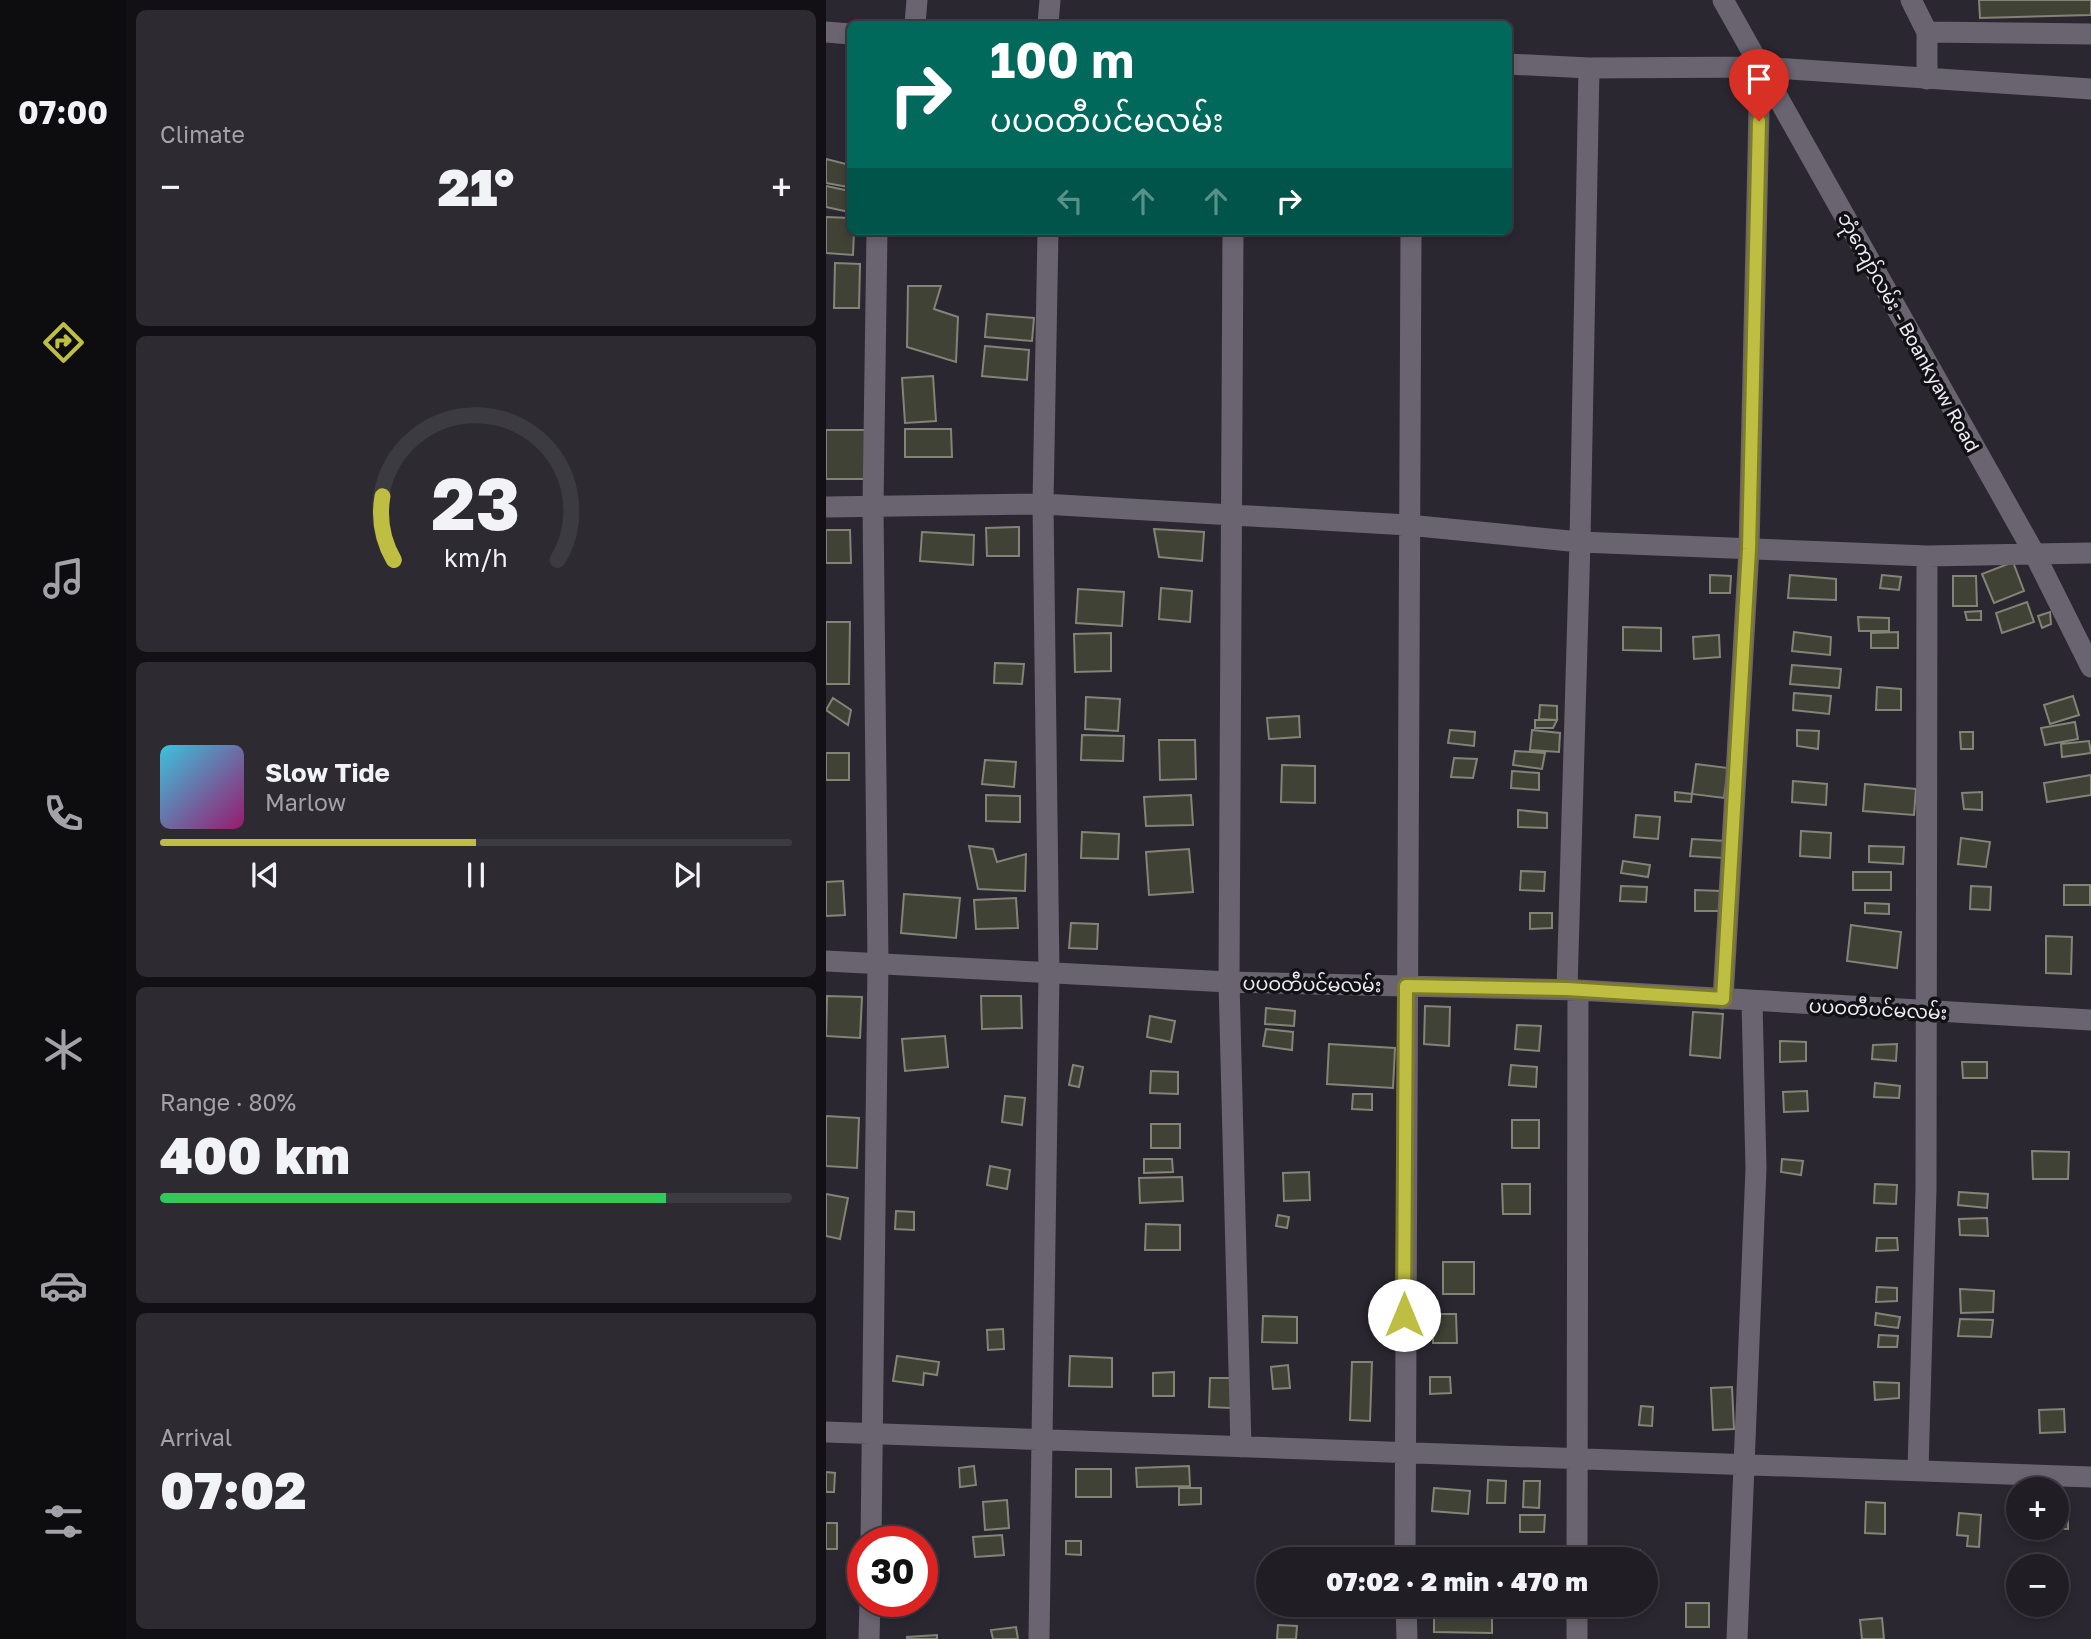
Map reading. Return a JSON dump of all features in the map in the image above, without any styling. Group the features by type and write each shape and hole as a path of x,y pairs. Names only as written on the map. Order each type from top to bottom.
{"street":[{"path":"915,21 917,0"},
{"path":"1048,21 1050,0"},
{"name":"ဘုံကျော်လမ်း - Boankyaw Road","path":"1723,0 2032,551 2091,667"},
{"path":"1910,0 1927,32 1927,79"},
{"path":"826,32 847,34"},
{"path":"1927,32 2091,34"},
{"path":"1512,64 1589,68 1760,67 2091,89"},
{"path":"1723,999 1749,549 1760,67"},
{"path":"1577,1547 1573,990 1589,68"},
{"path":"871,1526 878,962 873,507 877,235"},
{"path":"1039,1639 1049,974 1043,504 1048,235"},
{"path":"1233,235 1229,982 1241,1447"},
{"path":"1405,1547 1411,235"},
{"path":"826,508 1043,504 1408,525 1580,542 1927,556 2032,551 2091,552"},
{"path":"1918,1470 1926,1189 1924,1012 1927,556"},
{"name":"ပပဝတီပင်မလမ်း","path":"826,961 1229,982 1573,990 2091,1020"},
{"path":"1737,1639 1756,1168 1752,1002"},
{"path":"826,1432 2091,1477"},
{"path":"869,1639 870,1617"},
{"path":"1406,1617 1406,1639"},
{"path":"1577,1617 1577,1639"}],"building":[{"path":"1979,0 2091,0 2091,15 1980,18"},
{"path":"826,159 846,164 847,187 826,183"},
{"path":"826,186 847,190 847,212 826,207"},
{"path":"826,217 847,218 847,235 854,235 853,255 826,253"},
{"path":"835,263 860,264 859,308 834,308"},
{"path":"908,286 941,286 934,309 958,317 956,362 907,347"},
{"path":"987,314 1034,318 1032,341 985,337"},
{"path":"985,346 1029,350 1027,380 982,376"},
{"path":"933,376 936,421 905,423 902,378"},
{"path":"905,429 951,429 952,457 905,457"},
{"path":"826,430 865,430 866,479 826,479"},
{"path":"1019,527 1019,556 987,556 986,528"},
{"path":"1154,529 1204,532 1202,561 1159,557"},
{"path":"826,530 850,530 851,563 826,563"},
{"path":"922,532 974,535 973,565 920,561"},
{"path":"2013,562 2024,591 1994,603 1982,574"},
{"path":"1710,575 1731,576 1730,593 1710,593"},
{"path":"1790,575 1836,579 1836,600 1788,598"},
{"path":"1882,575 1901,577 1899,590 1880,588"},
{"path":"1953,576 1976,576 1977,606 1953,606"},
{"path":"1161,588 1192,591 1190,622 1159,619"},
{"path":"1078,589 1124,592 1122,626 1076,623"},
{"path":"2027,602 2034,622 2002,633 1996,613"},
{"path":"1981,611 1981,620 1967,620 1965,612"},
{"path":"2050,612 2051,624 2042,628 2038,616"},
{"path":"1858,617 1889,618 1889,631 1859,631"},
{"path":"826,622 850,622 849,684 826,684"},
{"path":"1623,627 1661,628 1661,651 1623,650"},
{"path":"1794,632 1831,637 1830,655 1792,651"},
{"path":"1898,632 1898,648 1871,648 1871,633"},
{"path":"1111,633 1111,671 1075,672 1074,634"},
{"path":"1719,635 1720,657 1694,659 1693,637"},
{"path":"995,663 1024,664 1022,684 994,683"},
{"path":"1792,665 1841,669 1839,688 1790,684"},
{"path":"1877,687 1901,689 1901,710 1876,710"},
{"path":"1794,693 1831,696 1829,714 1793,710"},
{"path":"2073,696 2079,715 2050,724 2044,705"},
{"path":"1086,697 1120,699 1118,731 1085,729"},
{"path":"833,698 851,710 848,725 826,710"},
{"path":"1540,705 1557,706 1557,720 1539,719"},
{"path":"1299,716 1300,737 1269,739 1267,718"},
{"path":"1535,720 1557,720 1553,728 1535,728"},
{"path":"2075,722 2078,739 2045,745 2041,728"},
{"path":"1450,730 1475,732 1474,746 1448,743"},
{"path":"1532,730 1560,733 1559,752 1530,750"},
{"path":"1797,730 1819,731 1818,749 1797,746"},
{"path":"1960,732 1973,732 1973,749 1961,749"},
{"path":"1082,735 1124,736 1123,761 1081,760"},
{"path":"1159,740 1195,740 1196,779 1160,780"},
{"path":"2089,741 2091,753 2062,757 2061,744"},
{"path":"1515,751 1545,753 1542,769 1513,765"},
{"path":"826,753 849,753 849,780 826,780"},
{"path":"1454,758 1477,759 1473,778 1451,777"},
{"path":"985,760 1016,762 1014,787 982,784"},
{"path":"1696,764 1728,768 1724,798 1692,794"},
{"path":"1282,765 1315,766 1315,803 1281,802"},
{"path":"1512,771 1539,773 1539,790 1511,788"},
{"path":"2091,775 2091,795 2047,802 2044,783"},
{"path":"1793,781 1827,784 1826,805 1792,802"},
{"path":"1865,784 1916,789 1914,815 1863,811"},
{"path":"1675,792 1692,794 1691,802 1675,801"},
{"path":"1982,792 1982,810 1964,809 1962,793"},
{"path":"986,795 1020,796 1020,822 986,821"},
{"path":"1191,795 1193,825 1146,826 1144,797"},
{"path":"1518,810 1547,813 1547,828 1518,827"},
{"path":"1636,815 1660,817 1658,839 1634,837"},
{"path":"1801,831 1831,833 1830,858 1800,856"},
{"path":"1082,832 1119,834 1118,859 1081,858"},
{"path":"1961,838 1990,842 1986,867 1958,864"},
{"path":"1692,839 1726,841 1724,858 1690,856"},
{"path":"969,846 993,849 997,862 1026,854 1025,891 978,889"},
{"path":"1869,846 1904,847 1903,864 1869,862"},
{"path":"1189,849 1193,892 1149,895 1146,852"},
{"path":"1623,861 1650,865 1648,877 1621,873"},
{"path":"1521,871 1545,872 1544,891 1520,890"},
{"path":"1853,872 1891,872 1891,890 1853,890"},
{"path":"843,881 845,915 826,916 826,882"},
{"path":"2064,885 2090,885 2090,905 2064,905"},
{"path":"1621,886 1647,887 1646,902 1620,901"},
{"path":"1971,886 1991,887 1990,910 1970,909"},
{"path":"1695,890 1721,891 1721,911 1695,911"},
{"path":"904,894 960,898 956,938 901,933"},
{"path":"1016,898 1018,928 976,929 974,900"},
{"path":"1865,903 1889,904 1889,914 1865,913"},
{"path":"1530,913 1552,913 1552,928 1530,929"},
{"path":"1071,923 1098,924 1097,949 1069,948"},
{"path":"1851,925 1901,932 1897,968 1847,961"},
{"path":"2046,936 2072,937 2071,974 2046,973"},
{"path":"827,996 862,997 860,1038 826,1036"},
{"path":"981,996 1021,996 1022,1028 982,1029"},
{"path":"1425,1006 1450,1007 1449,1046 1424,1044"},
{"path":"1266,1008 1295,1011 1294,1026 1265,1024"},
{"path":"1693,1012 1723,1014 1720,1058 1690,1055"},
{"path":"1150,1016 1175,1021 1171,1042 1147,1037"},
{"path":"1517,1025 1541,1026 1539,1051 1515,1049"},
{"path":"1266,1029 1293,1032 1292,1050 1263,1046"},
{"path":"945,1036 948,1067 905,1071 902,1039"},
{"path":"1780,1041 1806,1042 1806,1061 1780,1062"},
{"path":"1329,1044 1395,1048 1393,1088 1327,1084"},
{"path":"1897,1044 1896,1061 1872,1059 1873,1045"},
{"path":"1962,1062 1987,1062 1987,1078 1963,1078"},
{"path":"1073,1065 1083,1067 1079,1087 1069,1085"},
{"path":"1511,1065 1537,1067 1536,1087 1509,1085"},
{"path":"1151,1071 1178,1072 1178,1094 1150,1093"},
{"path":"1875,1083 1900,1086 1899,1098 1874,1097"},
{"path":"1807,1091 1808,1111 1784,1112 1783,1092"},
{"path":"1353,1094 1372,1094 1372,1110 1352,1109"},
{"path":"1005,1096 1025,1098 1022,1125 1002,1122"},
{"path":"826,1116 859,1118 857,1168 826,1166"},
{"path":"1512,1120 1539,1120 1539,1148 1512,1148"},
{"path":"1151,1124 1180,1124 1180,1148 1151,1148"},
{"path":"2032,1151 2069,1152 2068,1179 2033,1179"},
{"path":"1144,1159 1172,1159 1173,1172 1144,1173"},
{"path":"1782,1159 1803,1161 1801,1175 1781,1172"},
{"path":"990,1166 1010,1170 1007,1189 987,1185"},
{"path":"1309,1172 1310,1200 1284,1201 1283,1173"},
{"path":"1182,1177 1183,1201 1140,1203 1139,1178"},
{"path":"1502,1184 1530,1184 1530,1214 1503,1214"},
{"path":"1875,1184 1897,1185 1896,1204 1874,1203"},
{"path":"1959,1192 1988,1194 1987,1208 1958,1205"},
{"path":"826,1194 848,1198 840,1239 826,1236"},
{"path":"896,1211 914,1212 914,1230 895,1229"},
{"path":"1278,1215 1289,1217 1287,1228 1276,1226"},
{"path":"1987,1218 1988,1236 1960,1235 1959,1219"},
{"path":"1146,1224 1180,1225 1180,1250 1145,1250"},
{"path":"1877,1238 1897,1238 1898,1250 1876,1251"},
{"path":"1443,1262 1474,1262 1474,1294 1443,1294"},
{"path":"1877,1287 1897,1288 1897,1301 1876,1302"},
{"path":"1960,1289 1994,1291 1993,1312 1961,1313"},
{"path":"1876,1313 1900,1317 1898,1328 1875,1325"},
{"path":"1433,1314 1456,1314 1457,1343 1433,1343"},
{"path":"1263,1316 1297,1317 1297,1343 1262,1342"},
{"path":"1960,1319 1993,1320 1991,1337 1958,1336"},
{"path":"1003,1329 1004,1349 988,1350 987,1330"},
{"path":"1879,1335 1898,1336 1897,1347 1878,1347"},
{"path":"897,1356 939,1362 937,1375 924,1373 923,1385 893,1381"},
{"path":"1070,1356 1112,1358 1112,1387 1069,1386"},
{"path":"1352,1362 1372,1362 1370,1421 1350,1420"},
{"path":"1288,1365 1290,1388 1273,1389 1271,1367"},
{"path":"1174,1372 1174,1396 1153,1396 1153,1373"},
{"path":"1430,1377 1450,1377 1451,1393 1430,1394"},
{"path":"1210,1378 1232,1378 1231,1408 1209,1407"},
{"path":"1874,1382 1899,1383 1899,1398 1875,1400"},
{"path":"1732,1387 1734,1429 1713,1430 1711,1388"},
{"path":"1641,1406 1653,1407 1652,1426 1639,1425"},
{"path":"2064,1409 2065,1432 2040,1433 2039,1410"},
{"path":"974,1466 976,1485 960,1487 959,1468"},
{"path":"1189,1466 1190,1486 1137,1487 1136,1468"},
{"path":"1076,1469 1111,1469 1111,1497 1076,1497"},
{"path":"826,1472 835,1473 834,1492 826,1492"},
{"path":"1488,1480 1506,1481 1505,1503 1487,1503"},
{"path":"1524,1481 1540,1481 1539,1508 1523,1507"},
{"path":"1179,1488 1201,1488 1201,1504 1179,1505"},
{"path":"1434,1488 1470,1491 1468,1514 1432,1511"},
{"path":"1007,1500 1009,1528 985,1530 983,1502"},
{"path":"1866,1502 1885,1503 1885,1534 1865,1533"},
{"path":"1959,1513 1981,1515 1979,1547 1967,1546 1968,1536 1957,1535"},
{"path":"1520,1515 1545,1515 1544,1532 1520,1532"},
{"path":"826,1523 837,1523 837,1549 826,1549"},
{"path":"1002,1535 1004,1555 975,1557 973,1537"},
{"path":"1066,1541 1081,1541 1081,1555 1066,1554"},
{"path":"1686,1603 1709,1603 1709,1627 1686,1627"},
{"path":"1434,1617 1492,1617 1492,1633 1434,1632"},
{"path":"1882,1618 1884,1639 1862,1639 1860,1620"},
{"path":"1278,1625 1297,1626 1296,1639 1277,1639"},
{"path":"1016,1627 1018,1639 993,1639 991,1630"},
{"path":"937,1635 937,1639 907,1639 907,1637"}],"route":[{"path":"1404,1315 1406,986 1567,989 1723,999 1749,549 1759,121"}]}
